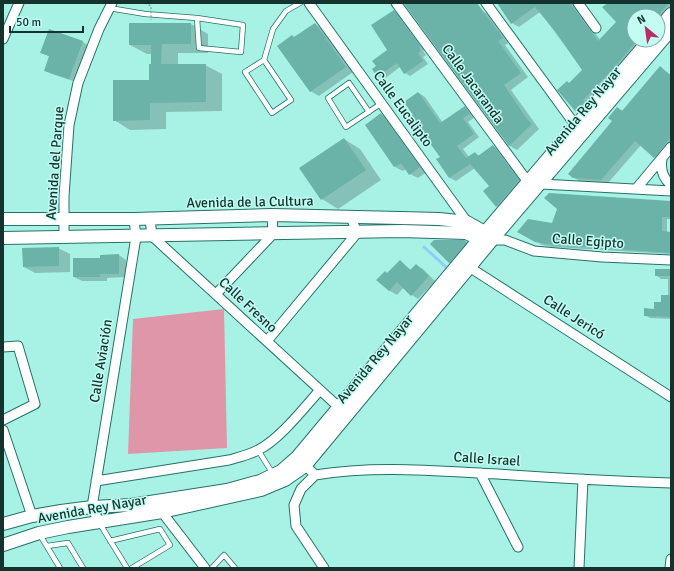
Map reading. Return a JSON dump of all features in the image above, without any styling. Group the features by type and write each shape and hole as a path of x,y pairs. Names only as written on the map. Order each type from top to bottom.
{"main road":[{"name":"Avenida Rey Nayar","path":"3,545 39,533 68,526 162,512 261,490 285,480 465,264 541,184 671,30"},
{"name":"Avenida Rey Nayar","path":"492,237 528,182 642,48"},
{"name":"Avenida de la Cultura","path":"3,219 134,219 272,215 439,219 492,237"},
{"path":"438,232 439,219"},
{"name":"Avenida de la Cultura","path":"3,238 136,237 402,231 438,232 467,228"},
{"name":"Avenida Rey Nayar","path":"3,524 32,516 92,507 130,505 227,490 260,481 301,462"}],"street":[{"path":"3,39 20,3"},
{"name":"Calle Eucalipto","path":"309,3 382,103 467,228"},
{"name":"Calle Jacaranda","path":"396,3 528,182"},
{"path":"486,3 576,126"},
{"path":"578,3 596,28"},
{"name":"Avenida del Parque","path":"64,238 64,196 69,125 78,83 98,29 111,5"},
{"path":"636,189 671,147"},
{"path":"662,159 662,173 665,180 671,186"},
{"path":"541,184 671,190"},
{"path":"216,294 273,234 272,215"},
{"path":"267,341 357,233 351,217"},
{"path":"150,218 152,236"},
{"name":"Calle Aviación","path":"92,507 136,237 134,219"},
{"name":"Calle Fresno","path":"152,236 343,411"},
{"name":"Calle Egipto","path":"492,237 534,251 602,257 671,260"},
{"name":"Calle Jericó","path":"465,264 671,397"},
{"path":"3,347 18,346 35,404 3,420"},
{"name":"Avenida Rey Nayar","path":"96,481 229,460 258,450 276,437 320,390"},
{"path":"3,430 32,516"},
{"path":"301,462 315,475 301,489 294,505 296,526 324,568"},
{"name":"Calle Israel","path":"315,475 342,471 415,469 671,483"},
{"path":"480,473 518,547"},
{"path":"579,568 583,479"},
{"path":"154,501 205,568"},
{"path":"92,507 99,522"},
{"path":"670,568 671,559"}],"lane":[{"path":"264,60 291,100 272,113 245,72 264,60 273,29 286,10 300,3"},
{"path":"111,5 145,14 197,18 243,25 241,52 199,48 197,18"},
{"path":"369,112 349,83 328,98 346,127 369,112 382,103"},
{"path":"258,450 274,474"},
{"path":"99,522 127,568"},
{"path":"110,541 160,529 170,545 132,568"},
{"path":"39,533 60,568"},
{"path":"47,546 68,543 83,568"},
{"path":"212,568 224,555 235,568"}],"path":[{"path":"145,3 151,6 151,20"}],"shaded area":[{"path":"224,309 227,448 128,454 133,319"}],"building":[{"path":"477,3 503,38 498,41 521,73 504,85 532,124 509,146 404,4"},
{"path":"497,3 570,3 598,41 616,22 602,7 608,3 669,3 665,8 626,8 626,48 631,48 583,100 585,102 576,112 557,90 567,81 569,83 582,70 555,31 535,7 511,24"},
{"path":"394,10 420,46 421,51 418,53 423,61 404,74 397,63 377,77 372,69 376,66 372,61 387,50 371,25"},
{"path":"129,23 191,23 191,44 162,44 161,64 206,64 206,102 150,103 150,120 113,121 113,80 149,80 151,45 129,45"},
{"path":"315,23 346,67 310,92 277,46 292,35 294,37"},
{"path":"49,29 83,41 69,79 44,71 49,56 40,53"},
{"path":"660,66 671,76 671,137 654,158 635,141 601,180 573,178 568,174 612,121 608,118 617,107 622,111"},
{"path":"418,92 440,123 465,106 470,114 463,118 474,134 457,146 466,158 475,152 478,156 493,145 519,180 496,207 483,191 489,186 470,164 449,178 436,159 440,157 424,135 421,137 408,119 413,115 404,102"},
{"path":"381,113 420,167 409,175 401,163 394,167 365,125"},
{"path":"344,138 366,170 321,200 299,168"},
{"path":"549,193 671,201 671,217 662,217 662,231 671,232 671,253 546,244 535,242 517,232 528,219 552,223 557,209 544,198"},
{"path":"434,240 464,240 467,242 449,263 430,244"},
{"path":"59,247 59,266 23,267 22,248"},
{"path":"119,254 119,274 100,274 100,277 73,277 73,258 100,258 100,255"},
{"path":"400,260 410,270 416,264 429,276 411,296 397,282 389,291 376,280 385,271 387,273"},
{"path":"655,269 671,269 671,276 655,276"},
{"path":"661,295 671,295 671,317 644,316 644,308 654,309 654,302 661,302"}],"waterway":[{"path":"424,247 447,268"}]}
